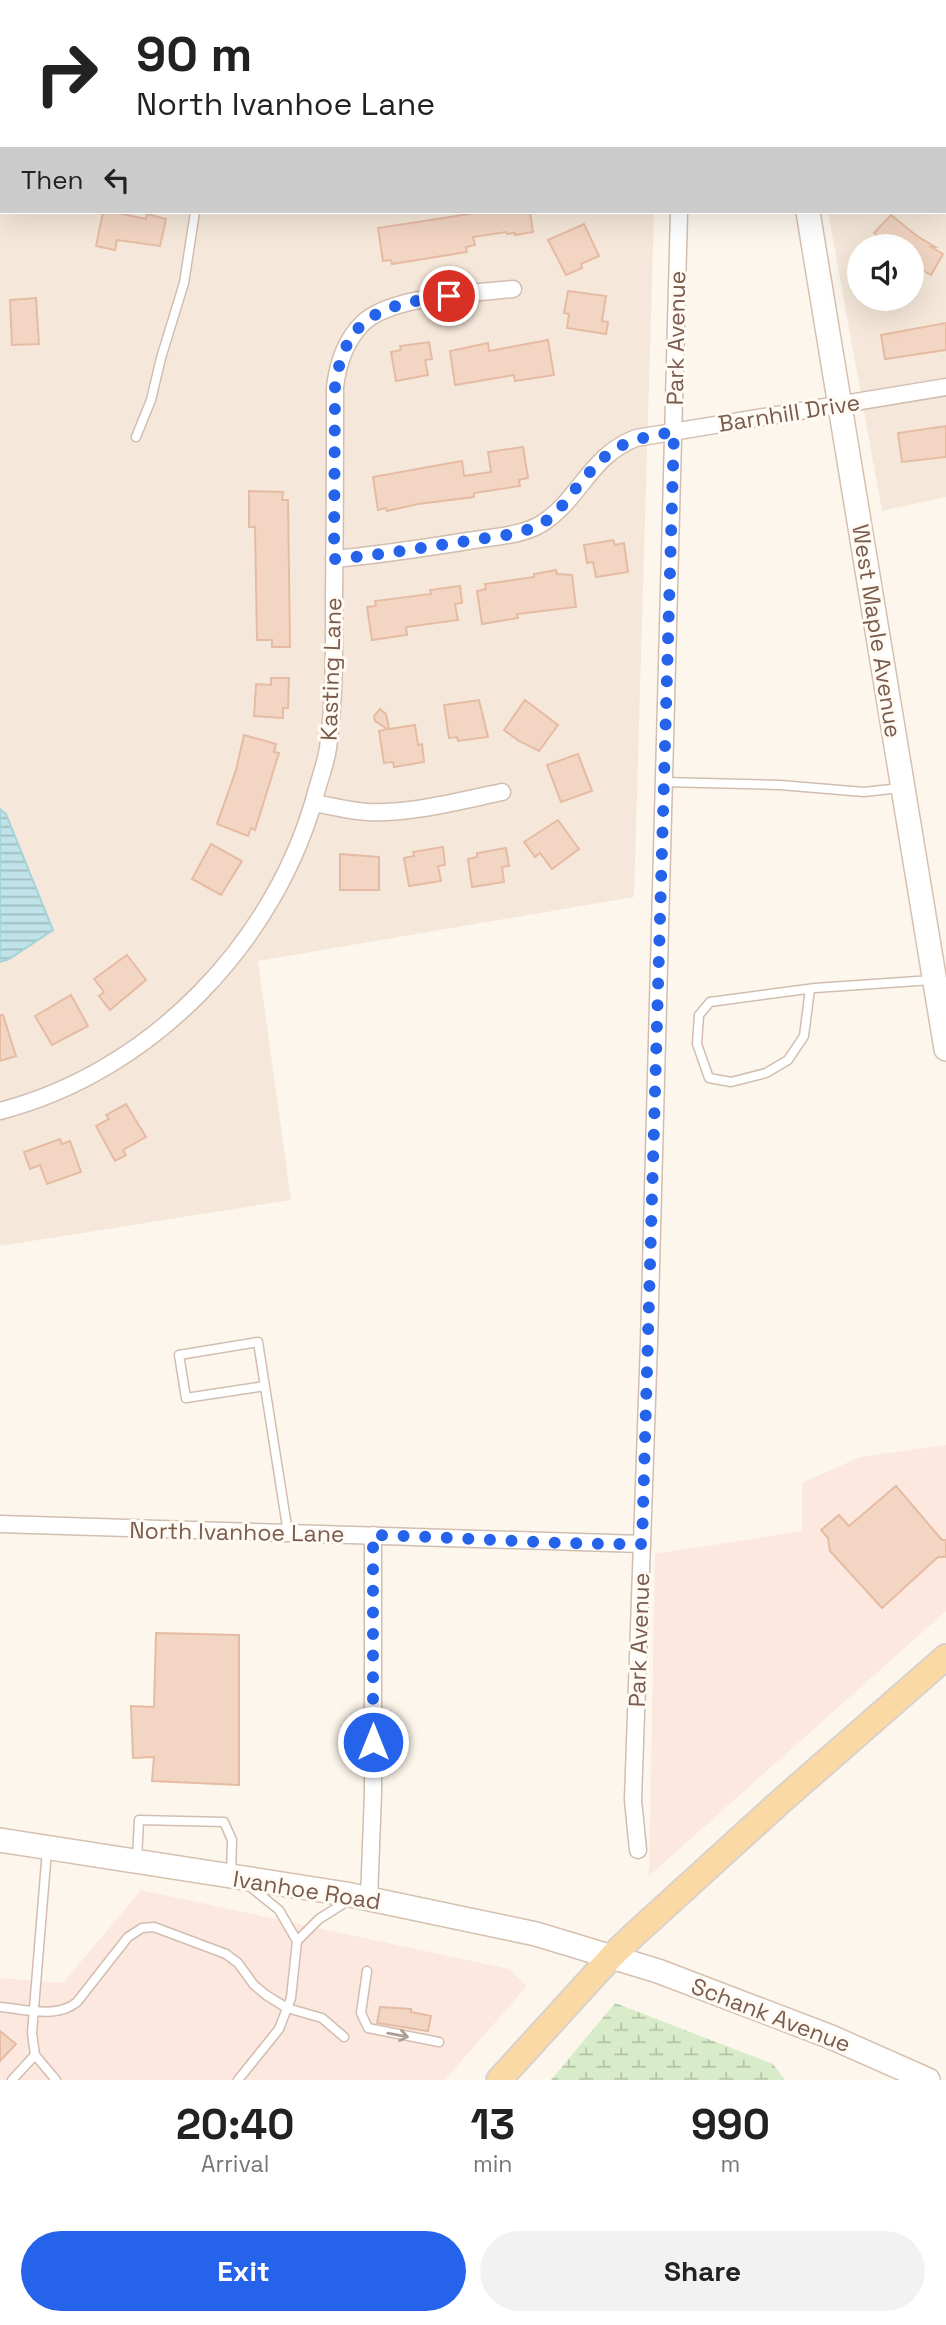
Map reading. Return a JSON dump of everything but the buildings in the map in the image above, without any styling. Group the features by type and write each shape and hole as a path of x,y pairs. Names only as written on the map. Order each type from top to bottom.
{"main road":[{"name":"West Maple Avenue","path":"808,214 946,1049"},
{"path":"499,2080 612,1956 779,1803 946,1658"},
{"name":"Ivanhoe Road","path":"0,1840 362,1897 536,1934 612,1956"},
{"name":"Schank Avenue","path":"612,1956 831,2037 928,2080"}],"street":[{"name":"Park Avenue","path":"638,1850 633,1800 679,214"},
{"name":"Kasting Lane","path":"0,1111 44,1096 97,1071 149,1038 193,1000 241,946 269,905 290,865 314,803 327,751 334,698 335,387 338,362 351,337 369,318 396,305 513,289"},
{"name":"Barnhill Drive","path":"334,559 373,556 517,533 540,524 559,509 597,462 622,444 636,438 946,387"},
{"path":"314,803 365,812 387,812 502,792"},
{"name":"North Ivanhoe Lane","path":"0,1524 493,1538 598,1545 642,1544"},
{"path":"362,1897 373,1793 373,1535"}],"lane":[{"path":"136,437 151,400 184,283 195,214"},
{"path":"664,782 780,785 864,792 903,788"},
{"path":"810,989 804,1036 788,1060 766,1073 731,1083 709,1078 697,1044 699,1015 710,1002 810,989 935,980"},
{"path":"265,1386 186,1398 179,1355 258,1342 265,1386 288,1533"},
{"path":"136,1862 139,1820 224,1822 232,1840 235,1878 279,1910 297,1941 291,1998 279,2029 238,2080"},
{"path":"48,1848 32,2034 35,2055 56,2080"},
{"path":"297,1941 319,1919 362,1897"},
{"path":"0,2007 61,2011 72,2006 128,1937 135,1931 149,1927 226,1954 239,1963 261,1992 287,2008 322,2018 344,2037"},
{"path":"368,1971 361,2013 368,2028 439,2042"},
{"path":"12,2080 35,2055"}],"shaded area":[{"path":"0,214 654,214 634,897 258,961 291,1200 0,1246"},
{"path":"828,214 946,214 946,497 882,511"},
{"path":"946,1445 946,1611 649,1876 655,1554 802,1531 802,1483 860,1457"},
{"path":"141,1890 509,1969 527,1986 445,2080 0,2080 0,1978 63,1983"}],"green space":[{"path":"615,2003 773,2064 785,2080 551,2080"}],"water":[{"path":"0,809 6,814 53,930 0,962"}],"route":[{"path":"373,1742 373,1535 493,1538 598,1545 642,1544 674,432 636,438 622,444 597,462 559,509 540,524 517,533 373,556 334,559 335,387 338,362 351,337 363,322 375,314 396,305 449,296"}]}
